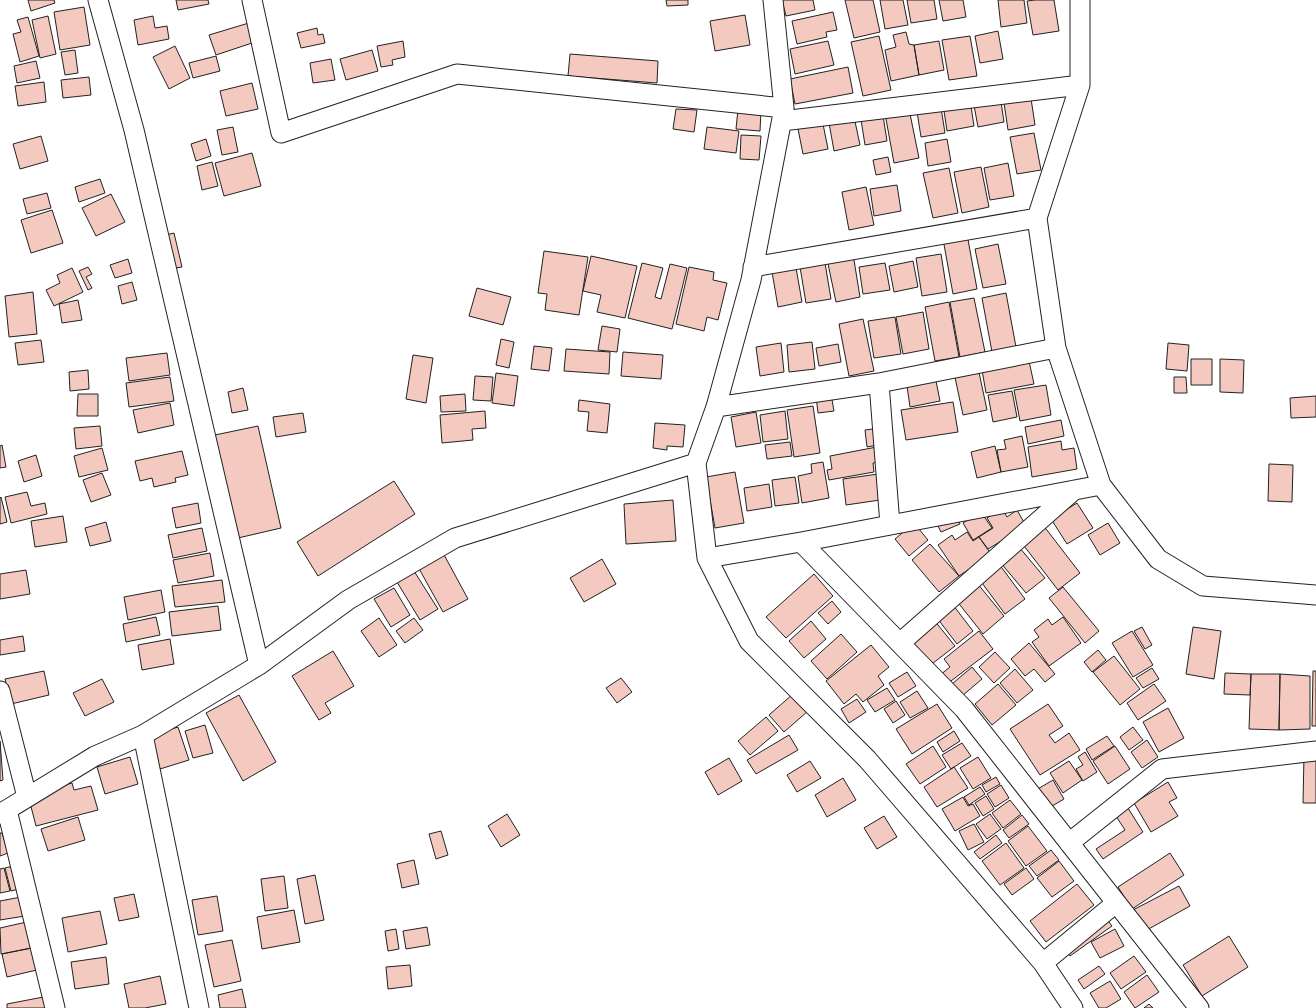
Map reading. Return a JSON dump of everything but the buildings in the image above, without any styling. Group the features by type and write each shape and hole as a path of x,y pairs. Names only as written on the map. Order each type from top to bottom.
{"street":[{"path":"98,0 134,130 259,664"},
{"path":"252,0 281,134 457,74 783,114 1080,86"},
{"path":"773,0 783,114 753,267 716,407 696,463 707,558 749,641 867,759 1043,963 1073,1008"},
{"path":"1080,0 1080,86 1037,218 1056,348 1101,485 1158,559 1203,586 1316,594"},
{"path":"753,267 1037,218"},
{"path":"716,407 879,383 1056,348"},
{"path":"879,383 890,525"},
{"path":"55,1008 4,812 95,756 143,735 259,664 348,600 455,538 696,463"},
{"path":"707,558 801,542 1101,485"},
{"path":"900,643 1075,490"},
{"path":"801,542 964,709 1199,1008"},
{"path":"0,691 27,797"},
{"path":"143,735 199,1008"},
{"path":"1069,843 1162,769 1316,751"},
{"path":"1043,963 1116,903"}]}
